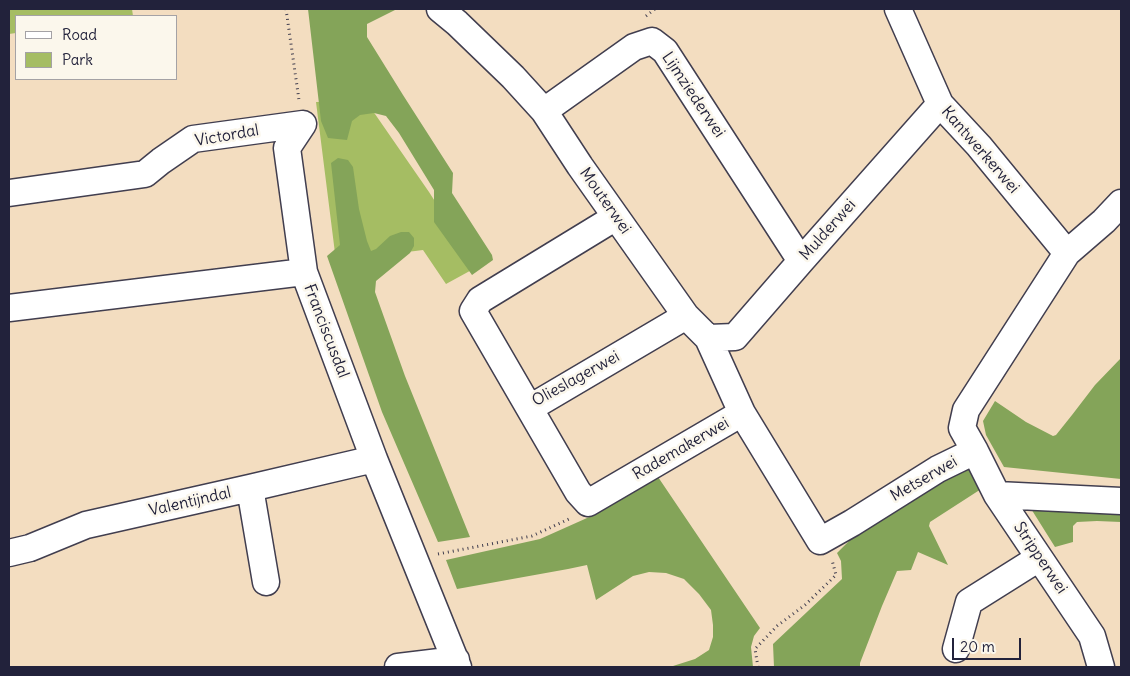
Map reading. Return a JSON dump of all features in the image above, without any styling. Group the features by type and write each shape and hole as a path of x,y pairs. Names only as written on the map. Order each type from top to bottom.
{"street":[{"name":"Mouterwei","path":"440,9 506,70 544,111 616,218 686,316 708,338 742,413"},
{"name":"Kantwerkerwei","path":"898,9 940,104 979,146 1067,253"},
{"name":"Lijmziederwei","path":"544,111 634,47 652,41 665,51 801,261"},
{"name":"Mulderwei","path":"708,338 735,337 940,104"},
{"name":"Victordal","path":"9,193 145,174 193,139 303,124"},
{"path":"303,124 287,148 304,272"},
{"name":"Olieslagerwei","path":"616,218 480,300 473,311 530,408 686,316"},
{"name":"Metserwei","path":"820,540 852,523 938,469 975,450 962,428 966,410 1067,253 1115,220"},
{"name":"Franciscusdal","path":"9,308 304,272 374,459 457,664"},
{"path":"530,408 578,492 588,503"},
{"name":"Rademakerwei","path":"588,503 742,413 820,540"},
{"name":"Stripperwei","path":"975,450 997,495 1092,636 1101,667"},
{"name":"Valentijndal","path":"9,553 30,548 86,525 374,459"},
{"path":"250,488 266,582"},
{"path":"997,495 1121,501"},
{"path":"956,649 969,602 1039,558"},
{"path":"398,667 457,664"}],"path":[{"path":"286,9 303,124"},
{"path":"414,558 532,536 580,513 588,503"},
{"path":"758,667 755,649 777,626 805,605 836,576 830,549 820,540"}],"green space":[{"path":"9,9 132,9 133,15 15,15 15,33 9,34"},
{"path":"308,9 397,9 367,24 367,37 453,173 452,193 492,255 493,260 472,275 434,222 434,190 399,133 386,116 374,113 360,115 352,121 347,140 328,138 321,121"},
{"path":"366,101 429,192 477,267 446,284 423,250 336,261 316,102"},
{"path":"338,158 348,160 353,167 359,209 371,251 376,249 390,236 401,232 409,232 414,238 414,246 410,253 376,281 375,292 405,376 470,537 438,542 382,412 327,256 340,245 331,163"},
{"path":"1121,358 1121,479 1004,467 986,435 983,421 995,401 1026,422 1053,436 1056,435 1095,385"},
{"path":"969,458 992,482 930,522 929,526 948,565 918,552 911,570 897,571 860,667 774,667 773,644 842,579 841,561 837,553 850,540"},
{"path":"656,474 760,628 754,636 751,647 753,667 673,667 695,659 709,650 713,637 713,625 711,610 699,594 684,579 666,573 649,572 633,576 596,600 587,565 457,589 446,560 540,539 596,514"},
{"path":"1018,488 1121,496 1121,522 1077,522 1073,526 1073,542 1055,547"}]}
